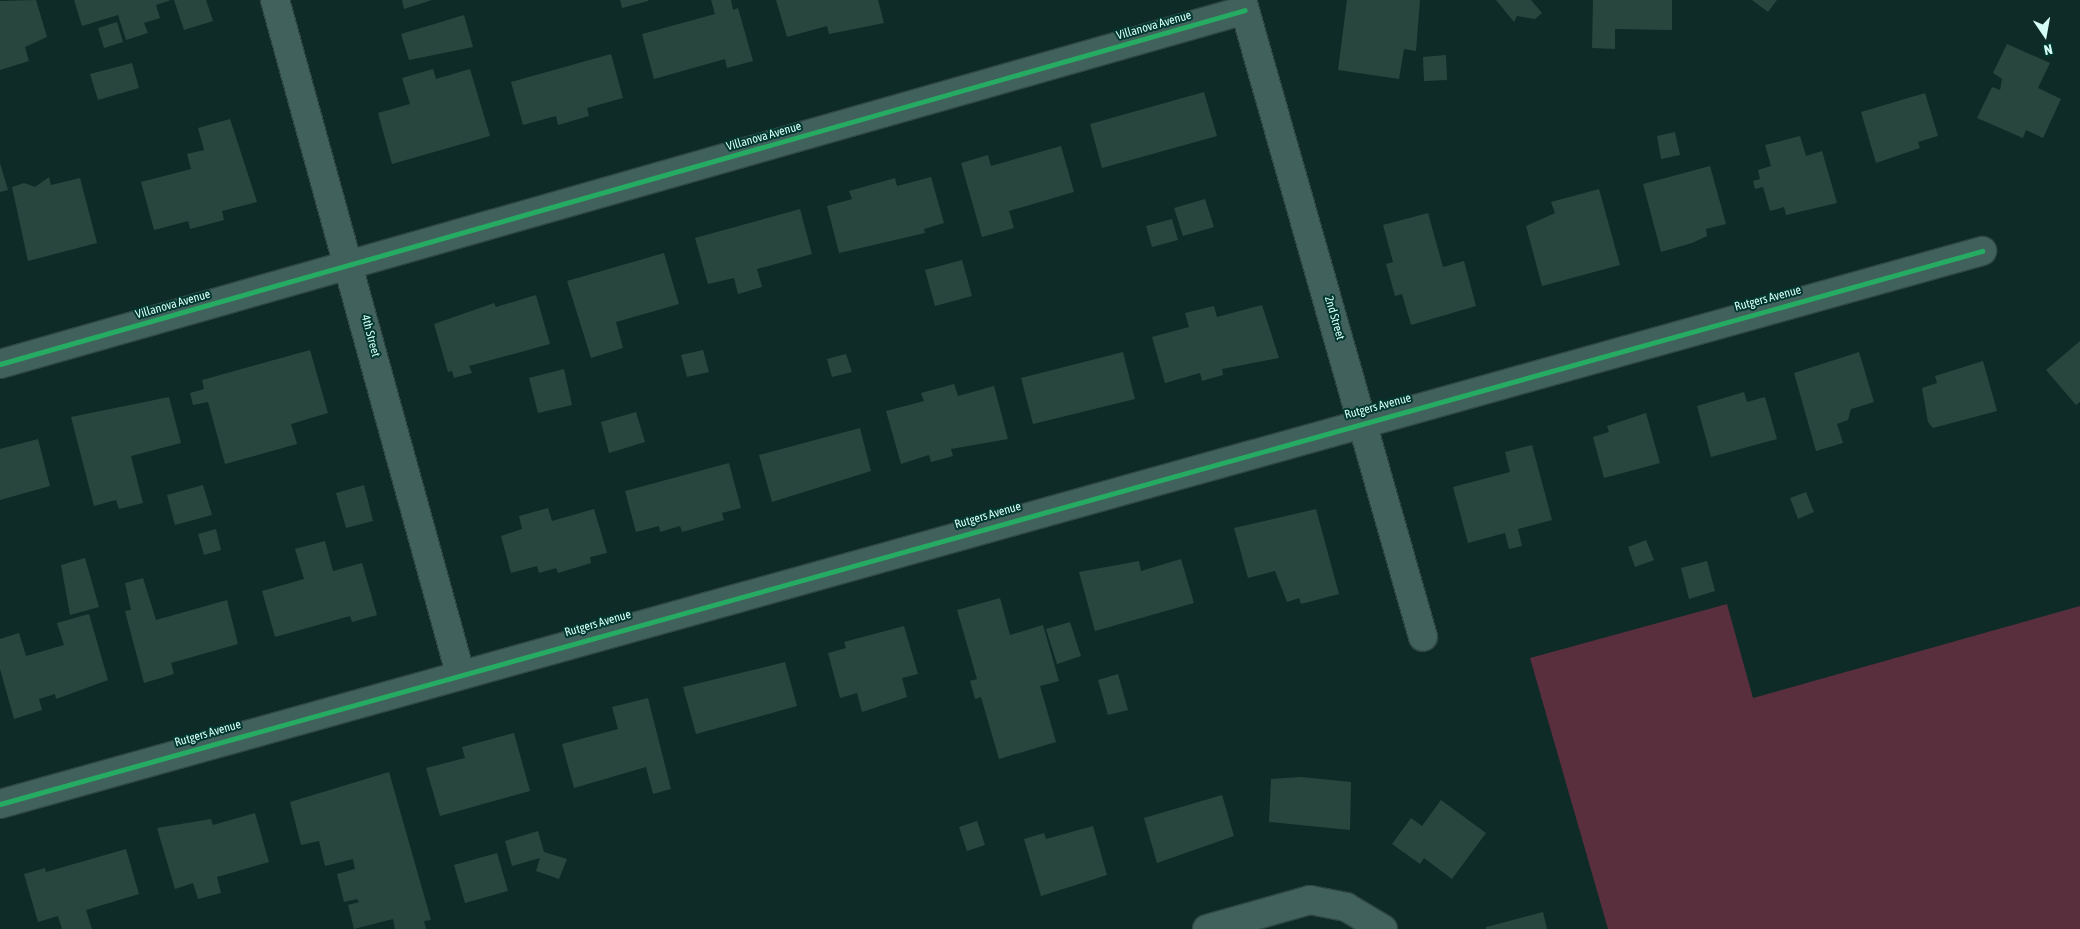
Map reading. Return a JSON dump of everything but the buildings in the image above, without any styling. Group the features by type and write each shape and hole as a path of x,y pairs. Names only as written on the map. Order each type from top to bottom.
{"street":[{"name":"4th Street","path":"275,0 351,266 460,673"},
{"name":"Villanova Avenue","path":"0,364 351,266 1244,5"},
{"name":"2nd Street","path":"1244,5 1364,421 1423,637"},
{"name":"Rutgers Avenue","path":"0,804 460,673 1982,251"},
{"path":"1208,929 1310,900 1346,907 1383,929"}],"shaded area":[{"path":"1727,604 1753,698 2080,606 2080,929 1608,929 1530,658"}],"cycle path":[{"path":"0,364 1245,10"},
{"path":"0,804 1982,251"}]}
